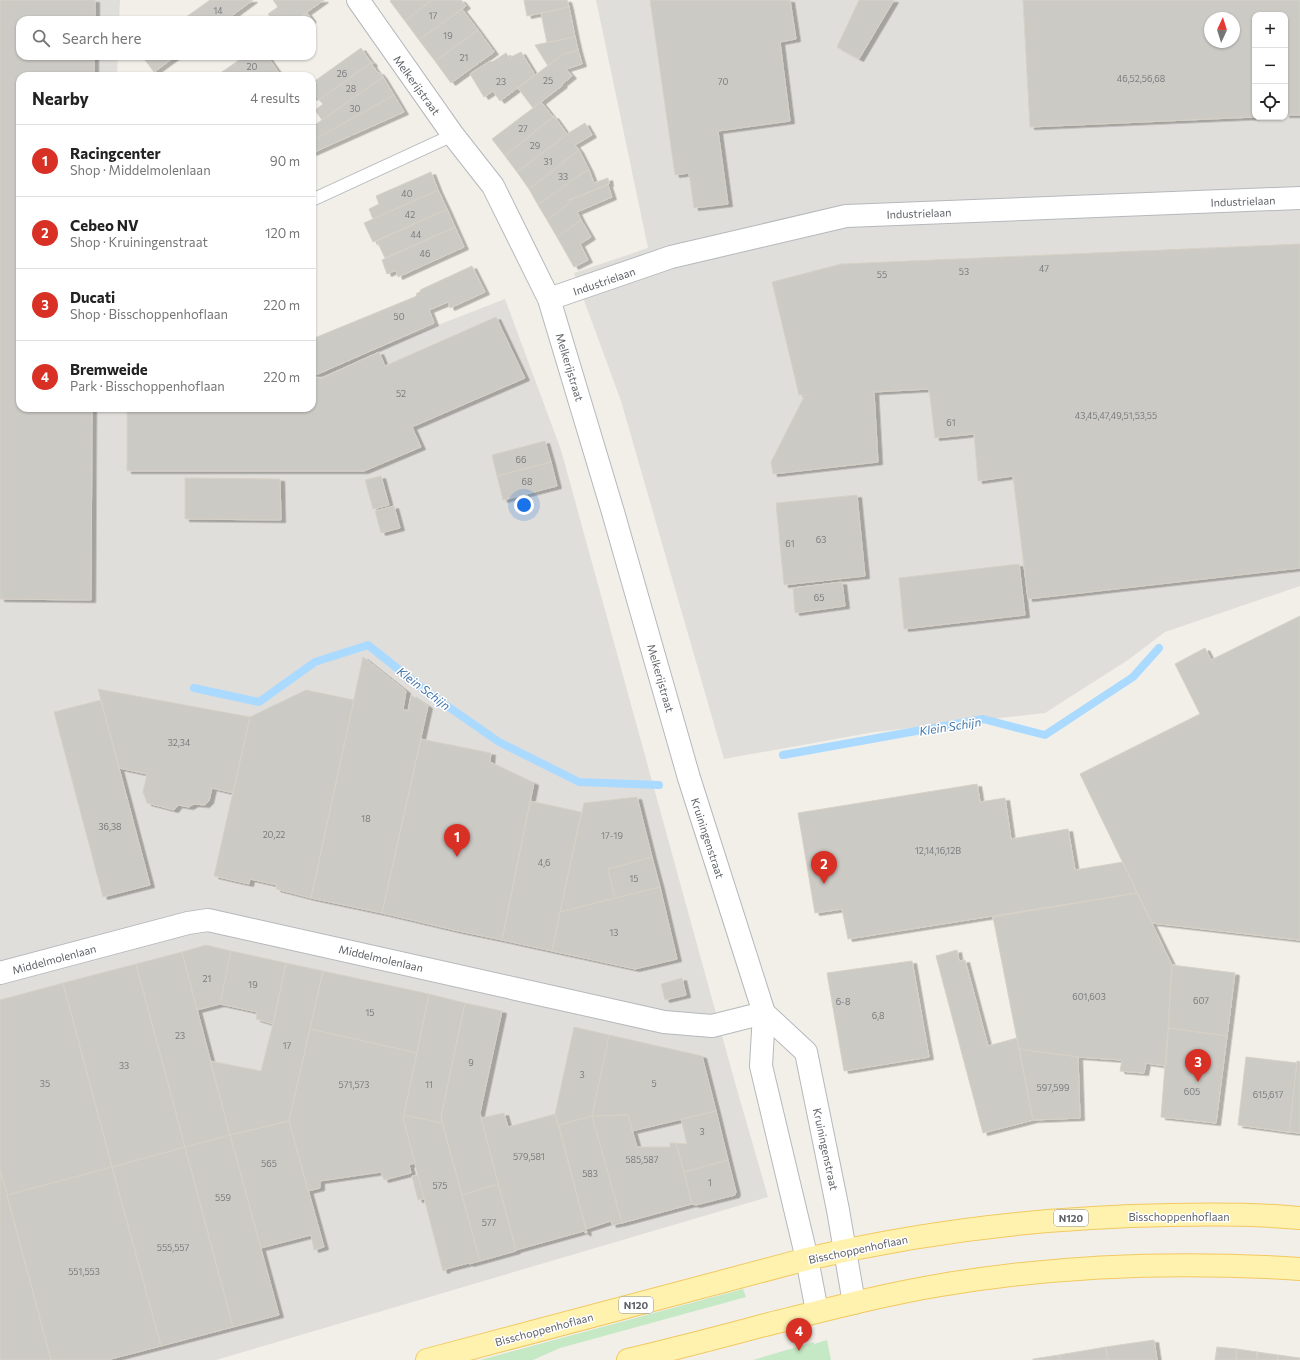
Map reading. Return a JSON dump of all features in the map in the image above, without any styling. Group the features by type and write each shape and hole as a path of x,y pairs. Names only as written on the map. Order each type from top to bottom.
{"main road":[{"name":"Bisschoppenhoflaan","path":"426,1360 807,1259 845,1250 920,1236 982,1227 1084,1218 1186,1215 1300,1218"},
{"path":"628,1360 817,1311 941,1285 978,1279 1143,1265 1194,1264 1300,1269"}],"street":[{"name":"Melkerijstraat","path":"358,0 453,135 493,186 549,300 613,512 689,778"},
{"name":"Industrielaan","path":"549,300 671,257 846,216 1300,198"},
{"name":"Kruiningenstraat","path":"689,778 764,1013 760,1066 807,1259 817,1311"},
{"name":"Middelmolenlaan","path":"0,973 208,920 664,1022 712,1026 764,1013"},
{"name":"Kruiningenstraat","path":"764,1013 806,1052 838,1210 854,1303"}],"lane":[{"path":"316,198 453,135"}],"shaded area":[{"path":"0,0 120,0 119,16 16,16 16,60 118,60 117,72 16,72 16,412 316,412 316,345 325,369 505,299 561,450 734,1079 768,1197 216,1360 0,1360"},
{"path":"596,0 1300,0 1300,586 1165,632 1128,660 1045,713 875,732 724,759 621,401 574,273 648,248"}],"green space":[{"path":"743,1289 746,1297 560,1348 533,1360 480,1360"},
{"path":"827,1340 831,1360 753,1360 814,1342 814,1344"}],"building":[{"path":"0,0 95,0 95,16 16,16 16,60 94,60 94,72 16,72 16,412 92,412 91,600 0,599"},
{"path":"210,0 253,0 231,16 188,16"},
{"path":"273,0 324,0 302,16 270,16 268,14 278,7"},
{"path":"432,0 405,21 390,1"},
{"path":"432,0 461,0 466,6 419,40 405,21"},
{"path":"524,0 567,0 569,7 527,16"},
{"path":"650,0 790,0 796,39 780,42 790,121 718,131 728,204 694,208 689,173 675,175"},
{"path":"859,0 894,0 859,59 837,47"},
{"path":"1023,0 1300,0 1300,115 1288,115 1288,12 1252,12 1252,117 1030,127"},
{"path":"569,7 575,37 547,43 541,13"},
{"path":"462,9 478,30 435,61 419,40"},
{"path":"478,30 494,52 451,83 435,61"},
{"path":"575,37 578,50 562,55 548,66 535,45"},
{"path":"361,48 372,62 319,100 316,95 316,80"},
{"path":"578,50 582,64 566,69 572,76 562,84 563,85 533,108 518,88 562,55"},
{"path":"521,52 535,75 500,101 493,91 484,97 470,74 506,53 509,58"},
{"path":"145,60 170,60 154,72"},
{"path":"239,60 270,60 278,72 222,72"},
{"path":"372,62 372,65 383,77 322,120 316,111 316,109 323,104 319,100"},
{"path":"383,77 394,95 316,139 316,124"},
{"path":"394,95 404,112 316,151 316,139"},
{"path":"541,102 553,117 505,156 492,139"},
{"path":"554,116 567,134 517,172 505,156"},
{"path":"585,123 592,135 575,145 579,150 529,189 517,172 567,134"},
{"path":"579,150 589,170 582,173 538,205 529,189"},
{"path":"589,170 594,183 608,178 609,184 569,200 571,202 547,220 538,205 582,173"},
{"path":"431,172 438,190 373,219 369,209 379,204 376,196"},
{"path":"608,185 612,197 577,212 581,220 557,237 547,220 571,202 569,200"},
{"path":"438,190 447,209 373,242 364,223"},
{"path":"447,209 455,227 385,258 377,241"},
{"path":"581,220 591,237 580,244 588,260 574,267 557,237"},
{"path":"455,227 464,247 398,277 396,270 387,274 382,260"},
{"path":"1300,244 1300,568 1028,599 1013,476 978,481 974,434 935,438 929,389 874,392 878,462 773,474 771,462 805,395 799,395 772,282 841,264"},
{"path":"472,266 485,292 450,308 448,302 429,310 434,323 316,374 316,337 417,296 416,294 421,291 420,290"},
{"path":"496,317 525,378 412,427 421,447 364,471 127,471 127,412 316,412 316,378 322,378 379,352 385,366"},
{"path":"545,441 551,462 497,476 492,455"},
{"path":"551,462 557,486 503,500 497,476"},
{"path":"381,476 389,505 373,509 365,480"},
{"path":"185,478 280,479 281,520 185,519"},
{"path":"857,495 865,576 784,585 776,503"},
{"path":"394,506 400,528 381,533 375,511"},
{"path":"1019,564 1025,615 904,629 899,578"},
{"path":"842,582 845,606 795,613 793,588"},
{"path":"1300,616 1300,940 1152,923 1080,774 1200,714 1175,664 1205,648 1211,660"},
{"path":"363,657 406,691 403,709 408,711 411,695 428,706 382,913 311,898"},
{"path":"98,689 250,717 233,793 212,788 209,801 205,805 194,804 189,807 178,805 174,810 147,803 143,792 147,774 119,768"},
{"path":"306,690 354,700 311,898 276,889 277,885 250,879 249,884 214,876 250,717"},
{"path":"101,700 150,885 103,897 54,712"},
{"path":"421,739 491,753 490,762 534,783 502,940 382,913"},
{"path":"977,784 980,802 1005,798 1011,839 1068,829 1075,870 1123,862 1137,893 848,939 842,909 815,913 798,813"},
{"path":"637,797 652,857 608,869 615,898 560,912 584,803"},
{"path":"530,801 581,812 552,951 502,940"},
{"path":"652,857 660,887 615,898 608,869"},
{"path":"660,887 677,959 635,969 552,951 560,912"},
{"path":"1137,893 1172,965 1166,1066 1146,1063 1144,1073 1120,1071 1122,1060 1078,1057 1019,1049 993,917"},
{"path":"206,945 231,951 220,1004 197,1010 182,952"},
{"path":"957,950 959,961 965,960 988,1046 1017,1038 1033,1120 983,1133 936,956"},
{"path":"231,951 286,963 273,1024 256,1019 257,1012 220,1004"},
{"path":"182,952 230,1135 185,1147 136,964"},
{"path":"912,961 929,1057 844,1071 827,973"},
{"path":"286,963 323,971 289,1121 230,1135 210,1061 261,1071"},
{"path":"136,964 185,1147 112,1167 63,983"},
{"path":"1172,965 1235,973 1227,1036 1168,1028"},
{"path":"323,971 429,994 417,1053 310,1029"},
{"path":"682,978 686,995 665,1000 661,984"},
{"path":"63,983 112,1167 7,1195 0,1170 0,1000"},
{"path":"429,994 465,1003 441,1117 442,1123 404,1115"},
{"path":"465,1003 502,1011 480,1113 498,1184 462,1195 441,1117"},
{"path":"574,1027 609,1035 592,1116 559,1125 555,1114"},
{"path":"1168,1028 1227,1036 1216,1123 1161,1117"},
{"path":"310,1029 417,1053 403,1118 415,1163 409,1165 411,1173 384,1180 381,1172 320,1181 320,1188 308,1191 289,1121"},
{"path":"609,1035 702,1056 716,1111 632,1131 628,1115 592,1116"},
{"path":"1019,1049 1078,1057 1080,1118 1033,1120"},
{"path":"1246,1057 1297,1063 1289,1132 1238,1125"},
{"path":"1297,1061 1300,1062 1300,1133 1289,1132"},
{"path":"716,1111 728,1160 684,1172 676,1143 687,1144 681,1119"},
{"path":"504,1113 508,1127 555,1114 587,1233 584,1231 516,1250 481,1118"},
{"path":"404,1115 442,1123 480,1261 443,1271 403,1118"},
{"path":"628,1115 637,1147 670,1147 670,1143 676,1143 692,1204 622,1223 592,1116"},
{"path":"592,1116 622,1223 612,1225 611,1221 586,1229 559,1125"},
{"path":"289,1121 324,1247 314,1250 311,1235 261,1248 230,1135"},
{"path":"230,1135 279,1315 233,1327 185,1147"},
{"path":"185,1147 233,1327 161,1346 112,1167"},
{"path":"728,1160 736,1192 735,1195 696,1205 692,1204 684,1172"},
{"path":"112,1167 161,1346 107,1360 51,1360 7,1195"},
{"path":"0,1170 7,1195 51,1360 0,1360"},
{"path":"418,1175 424,1199 418,1200 412,1176"},
{"path":"498,1184 516,1251 480,1261 462,1195"},
{"path":"1154,1340 1157,1360 1108,1360 1106,1347"},
{"path":"1106,1347 1108,1360 1060,1360 1059,1355"},
{"path":"1217,1347 1237,1349 1236,1360 1215,1360"},
{"path":"1237,1349 1257,1352 1257,1360 1236,1360"},
{"path":"1257,1352 1278,1355 1278,1360 1257,1360"},
{"path":"1059,1355 1060,1360 1033,1360 1033,1359"},
{"path":"1278,1355 1300,1358 1300,1360 1278,1360"}],"waterway":[{"name":"Klein Schijn","path":"194,688 259,702 315,662 368,645 427,692 499,742 579,782 659,785"},
{"name":"Klein Schijn","path":"783,755 983,719 1045,735 1133,677 1159,648"}],"place":[{"name":"Racingcenter","path":"457,857"},
{"name":"Cebeo NV","path":"824,884"},
{"name":"Ducati","path":"1198,1082"},
{"name":"Bremweide","path":"799,1351"}]}
